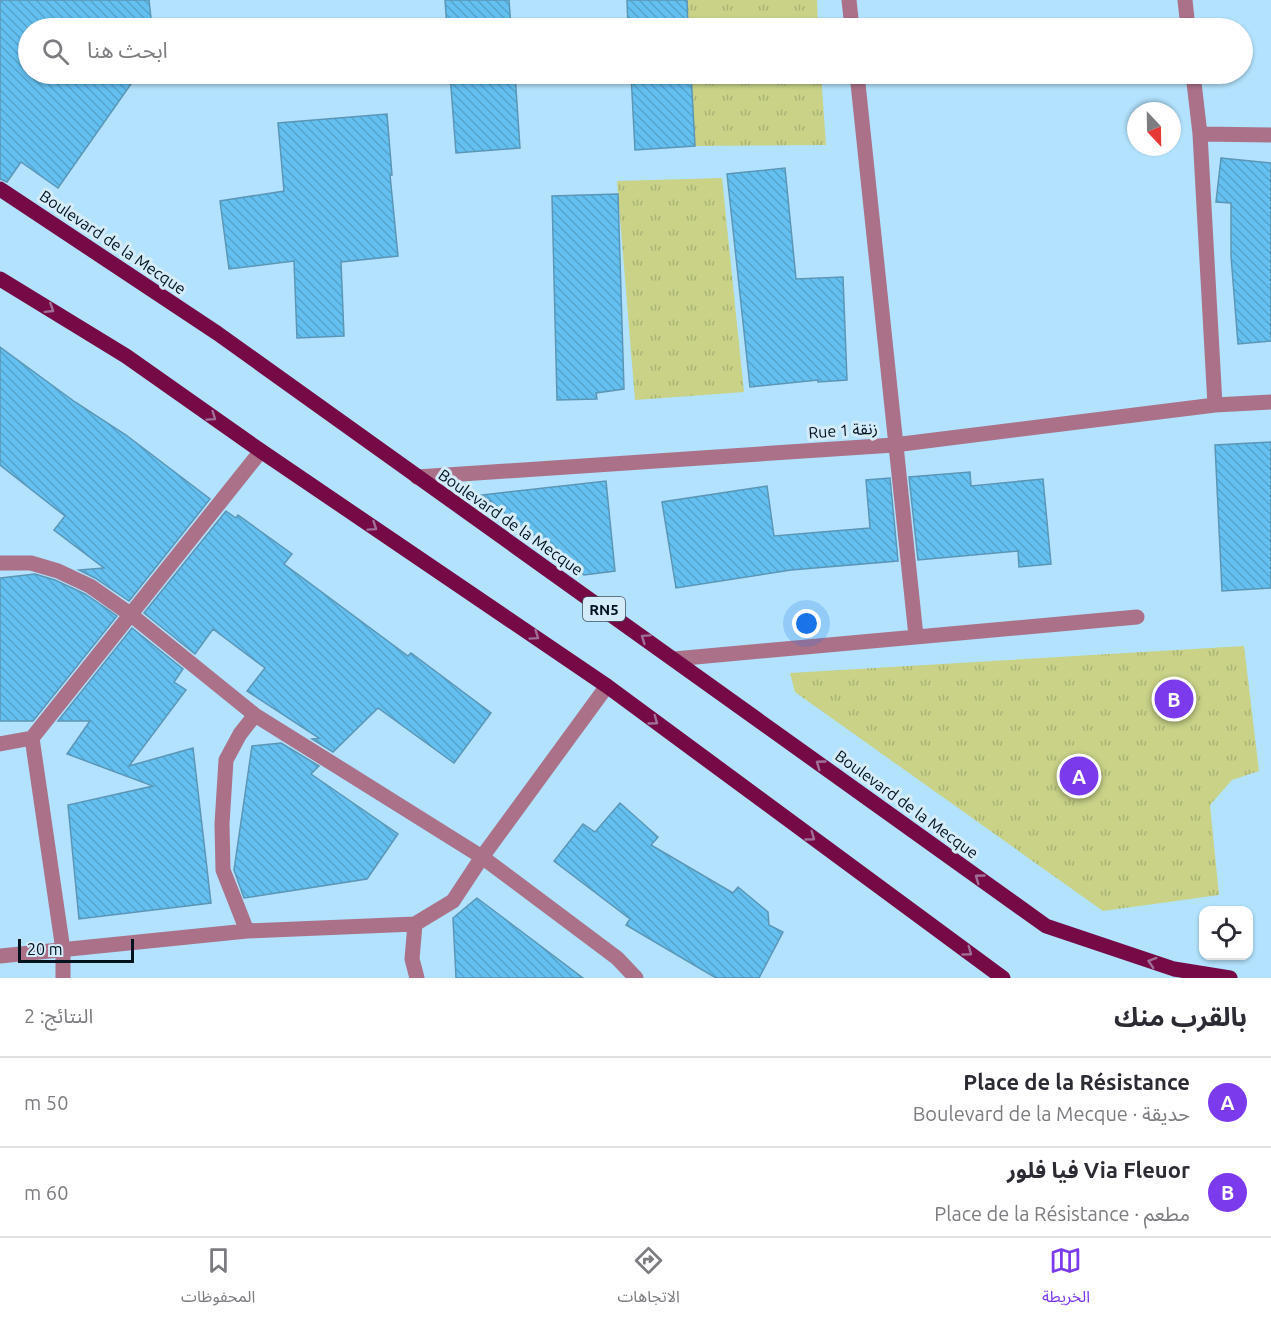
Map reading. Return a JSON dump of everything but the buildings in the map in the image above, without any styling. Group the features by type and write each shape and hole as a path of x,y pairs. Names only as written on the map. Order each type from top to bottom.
{"main road":[{"name":"Boulevard de la Mecque","path":"0,189 217,333 1046,926 1174,969 1230,978"},
{"path":"0,279 126,356 261,451 607,686 1003,978"}],"street":[{"path":"849,0 851,18"},
{"path":"1185,0 1187,18"},
{"path":"858,84 894,445 916,636"},
{"path":"1194,84 1200,134 1215,405"},
{"path":"1200,134 1271,135"},
{"name":"Rue 1 زنقة","path":"417,477 894,445 1215,405 1271,402"},
{"path":"0,744 32,738 261,451"},
{"path":"0,563 31,563 58,571 90,585 130,614 255,715 482,857 617,958 636,978"},
{"path":"674,659 1137,616"},
{"path":"0,956 247,931 415,924 453,902 482,857 607,686"},
{"path":"247,931 223,870 222,824 226,760 255,715"},
{"path":"32,738 63,950 63,978"},
{"path":"415,924 412,959 417,978"}],"green space":[{"path":"687,0 817,0 818,18 688,18"},
{"path":"692,84 822,84 826,145 695,146"},
{"path":"722,178 744,392 635,400 617,181"},
{"path":"1244,646 1259,771 1232,780 1210,805 1219,895 1103,911 795,692 790,673"}],"place":[{"name":"Via Fleuor فيا فلور","path":"1174,699"},
{"name":"Place de la Résistance","path":"1079,776"}]}
